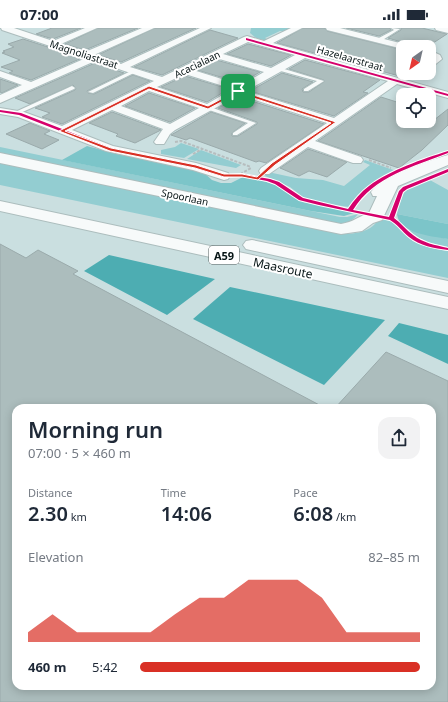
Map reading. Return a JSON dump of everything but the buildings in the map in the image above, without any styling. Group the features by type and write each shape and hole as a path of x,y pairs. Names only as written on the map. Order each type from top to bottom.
{"main road":[{"name":"Spoorlaan","path":"0,158 332,228 356,227 367,219 376,216 392,176"},
{"path":"392,176 448,160"},
{"name":"Maasroute","path":"0,192 448,287"},
{"name":"Maasroute","path":"0,206 448,303"}],"street":[{"name":"Magnoliastraat","path":"5,28 163,81"},
{"path":"21,34 36,28"},
{"path":"53,44 93,28"},
{"path":"0,100 150,28"},
{"path":"122,67 207,28"},
{"path":"266,44 298,28"},
{"path":"330,28 396,45"},
{"path":"439,28 448,30"},
{"name":"Hazelaarstraat","path":"245,36 266,44 448,95"},
{"name":"Acacialaan","path":"61,131 216,54 245,36"},
{"path":"216,54 276,70"},
{"path":"160,142 166,132 171,128 304,55"},
{"path":"184,70 334,122"},
{"path":"0,74 30,85"},
{"path":"265,171 334,122 404,80"},
{"path":"149,88 208,108"},
{"path":"112,106 171,128"},
{"path":"0,111 16,113 110,149 196,167 224,176"},
{"path":"306,142 357,160"}],"lane":[{"path":"379,40 398,29 393,28"},
{"path":"276,70 321,81 306,90"},
{"path":"91,92 135,71"},
{"path":"16,113 72,88"},
{"path":"208,108 253,123 235,134"}],"path":[{"path":"181,141 251,167 242,173 242,175"},
{"path":"357,160 362,158 392,176"},
{"path":"224,176 242,175 258,178 265,171"}],"shaded area":[{"path":"251,28 293,28 285,32 280,31 265,38 269,40 267,41 256,38 250,33"},
{"path":"181,143 199,149 184,158 161,154 161,150 175,147"},
{"path":"87,146 117,154 202,171 212,180 221,183 231,183 243,177 263,181 276,185 303,202 354,213 344,216 311,211 62,160"},
{"path":"0,147 340,217 358,214 348,222 336,224 0,155"},
{"path":"201,150 241,165 236,168 187,159"},
{"path":"365,160 396,171 382,177 370,186 349,207 316,202 303,197 290,187 265,176 268,172 296,178 323,180 344,186 370,165 363,162"},
{"path":"0,162 342,234 368,229 376,223 379,218 395,224 407,236 420,244 448,251 448,278 0,185"},
{"path":"428,179 448,190 448,224 397,214 401,199 406,190"},
{"path":"397,214 448,224 448,239 425,235 410,230 399,221"},
{"path":"409,230 448,239 448,247 423,240"},
{"path":"109,255 215,279 167,315 84,271"},
{"path":"230,287 385,320 324,385 193,319"},
{"path":"399,323 448,335 448,364 388,336"}],"cycle path":[{"path":"247,39 448,95"},
{"path":"0,111 20,114 110,149 196,167 224,176 242,175 268,180 277,183 301,199 391,219 420,242 448,249"},
{"path":"350,210 361,195 369,187 379,181 402,169 448,152"},
{"path":"391,219 401,191 448,170"}],"route":[{"path":"149,88 208,108 238,91 334,122 274,164 258,178 242,175 224,176 196,167 110,149 61,131 149,88"}]}
